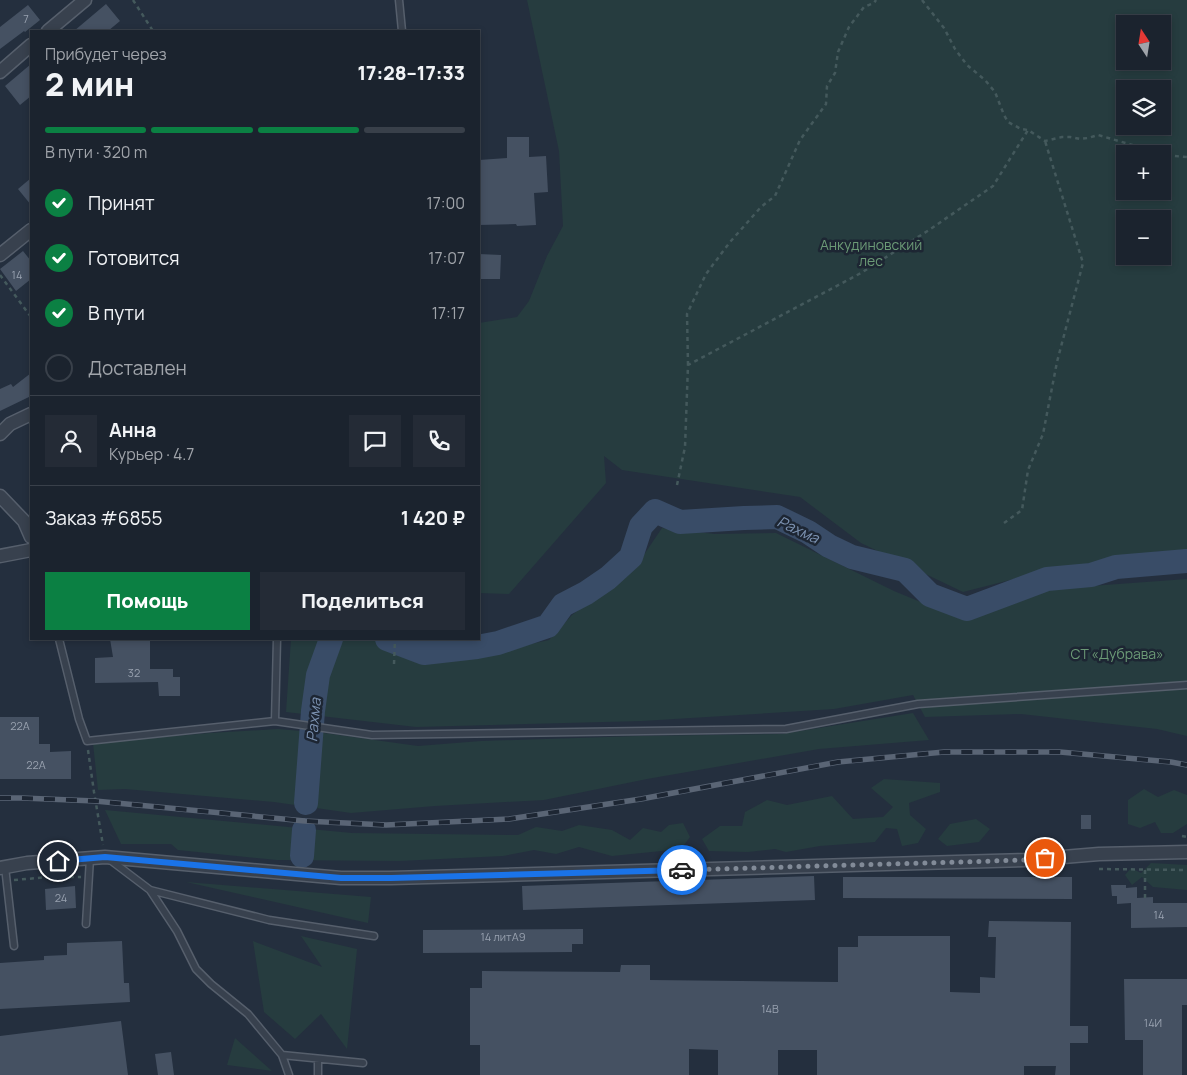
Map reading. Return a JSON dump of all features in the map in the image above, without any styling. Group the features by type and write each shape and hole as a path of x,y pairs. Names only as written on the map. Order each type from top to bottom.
{"street":[{"path":"49,30 85,0"},
{"path":"0,72 30,47"},
{"path":"0,255 30,231"},
{"path":"0,434 10,424 30,414"},
{"path":"0,496 24,521 30,536"},
{"path":"0,556 30,550"},
{"path":"2,867 27,863 105,857 341,878 361,878 1007,860 1099,854 1187,852"}],"lane":[{"path":"399,0 402,30"},
{"path":"59,640 79,719 87,741 275,721 372,735 786,730 918,704 1187,685"},
{"path":"275,721 277,640"},
{"path":"105,857 150,890 177,931 196,969 211,984 248,1014 282,1055 289,1075"},
{"path":"86,924 90,858"},
{"path":"2,867 7,880 14,946"},
{"path":"150,890 269,920 374,936"},
{"path":"282,1055 362,1063"},
{"path":"318,1059 318,1075"}],"path":[{"path":"133,0 151,30"},
{"path":"677,485 685,447 688,366 687,314 706,274 730,242 761,207 776,196 800,140 826,104 827,86 835,73 838,52 849,27 864,7 874,3 876,0"},
{"path":"922,0 944,28 955,49 967,65 985,80 995,92 1008,122 1020,130 1028,130 1045,141 1083,263 1057,362 1043,434 1028,470 1022,510 1004,524"},
{"path":"688,366 861,273 929,230 993,186 1028,130"},
{"path":"1045,141 1070,136 1080,139 1098,135 1139,147 1162,149 1174,156 1187,157"},
{"path":"0,275 30,316"},
{"path":"394,664 395,640"},
{"path":"87,741 105,857"},
{"path":"1182,836 1187,836"},
{"path":"1099,869 1187,870"},
{"path":"1145,870 1145,898"},
{"path":"7,880 89,877"}],"green space":[{"name":"Анкудиновский лес","path":"527,0 1187,0 1187,551 1161,551 1050,570 963,592 861,543 800,497 622,470 604,456 606,483 509,594 480,593 480,323 517,317 529,301 547,256 563,226 559,151"},
{"name":"СТ «Дубрава»","path":"662,528 715,534 776,533 894,591 962,619 1050,589 1187,579 1187,736 1157,729 1021,714 925,717 913,695 834,709 642,721 416,727 286,712 291,640 450,640 481,655 549,640 572,615 635,568"},
{"path":"913,713 929,740 819,749 647,779 544,800 351,813 274,802 125,789 98,790 93,743 278,729 324,733 418,746 481,741 781,734"},
{"path":"884,779 940,783 940,792 909,803 910,815 926,829 918,843 902,846 897,829 886,828 875,842 820,846 786,852 775,849 748,852 709,851 702,839 720,826 742,826 745,812 767,800 787,805 832,796 853,819 883,817 893,807 871,788"},
{"path":"1144,789 1158,797 1174,790 1187,795 1187,824 1173,833 1161,833 1155,822 1140,828 1128,824 1128,800"},
{"path":"105,810 352,833 518,835 536,827 562,831 579,825 612,830 630,840 643,828 661,832 669,825 683,823 690,837 681,849 612,856 579,847 556,854 534,850 503,856 399,861 277,860 178,850 171,844 121,844"},
{"path":"976,819 990,829 979,842 947,846 938,839 950,824"},
{"path":"1151,863 1187,865 1187,890 1153,887 1142,877 1132,885 1125,875 1131,868 1141,873"},
{"path":"186,882 371,897 368,923"},
{"path":"301,936 357,949 347,1049 321,1014 295,1039 264,1012 253,941 322,967"},
{"path":"235,1038 272,1071 227,1065"}],"building":[{"path":"106,4 120,21 109,30 75,30"},
{"path":"28,5 40,20 0,49 0,27"},
{"path":"30,65 30,97 20,105 5,86"},
{"path":"507,137 529,137 529,157 546,156 548,192 534,193 536,225 480,225 480,160 507,158"},
{"path":"30,179 30,204 18,189"},
{"path":"23,251 30,260 30,280 16,291 0,269"},
{"path":"480,254 501,255 500,279 480,279"},
{"path":"30,374 30,396 0,411 0,389 11,384 13,387"},
{"path":"110,640 150,640 150,669 173,669 173,677 180,677 180,696 159,696 158,682 95,683 95,658 113,657"},
{"path":"0,717 39,717 39,744 50,744 50,752 71,751 71,779 0,779"},
{"path":"1081,815 1091,815 1091,829 1081,829"},
{"path":"814,876 815,900 523,910 522,886"},
{"path":"843,877 1072,877 1072,899 843,898"},
{"path":"1111,885 1126,885 1126,888 1137,887 1137,898 1153,897 1153,903 1187,903 1187,927 1131,928 1131,903 1117,904 1117,896 1112,896"},
{"path":"75,886 76,908 46,910 45,889"},
{"path":"989,921 1071,922 1070,1026 1088,1026 1088,1043 1070,1043 1070,1075 1055,1075 1056,1066 1024,1066 1024,1075 817,1075 817,1050 778,1050 778,1075 718,1075 718,1050 689,1049 689,1075 480,1075 480,1045 470,1045 470,988 482,988 482,971 620,972 621,965 650,965 650,980 838,982 838,947 858,947 858,936 950,936 950,992 980,993 980,977 995,978 996,937 988,937"},
{"path":"583,929 583,944 572,944 572,952 423,953 423,930"},
{"path":"122,941 124,983 129,983 130,1002 0,1009 0,963 44,960 44,956 67,955 67,943"},
{"path":"1124,979 1187,979 1187,1005 1182,1005 1182,1075 1143,1075 1143,1040 1125,1040"},
{"path":"121,1021 128,1075 0,1075 0,1036"},
{"path":"171,1052 174,1075 158,1075 155,1054"}],"waterway":[{"name":"Рахма","path":"390,640 424,653 498,643 548,626 563,605 586,593 608,578 631,557 641,526 655,511 680,522 777,517 852,557 905,570 930,595 967,609 1047,579 1091,575 1116,567 1187,561"},
{"name":"Рахма","path":"306,803 313,711 318,675 331,640"},
{"name":"Рахма","path":"302,856 304,830"}],"railway":[{"path":"0,798 95,801 305,821 386,825 509,819 641,799 838,762 944,752 1060,752 1187,765"}],"way so far":[{"path":"682,870 1045,858"}],"route":[{"path":"58,861 105,857 341,878 682,870"}]}
